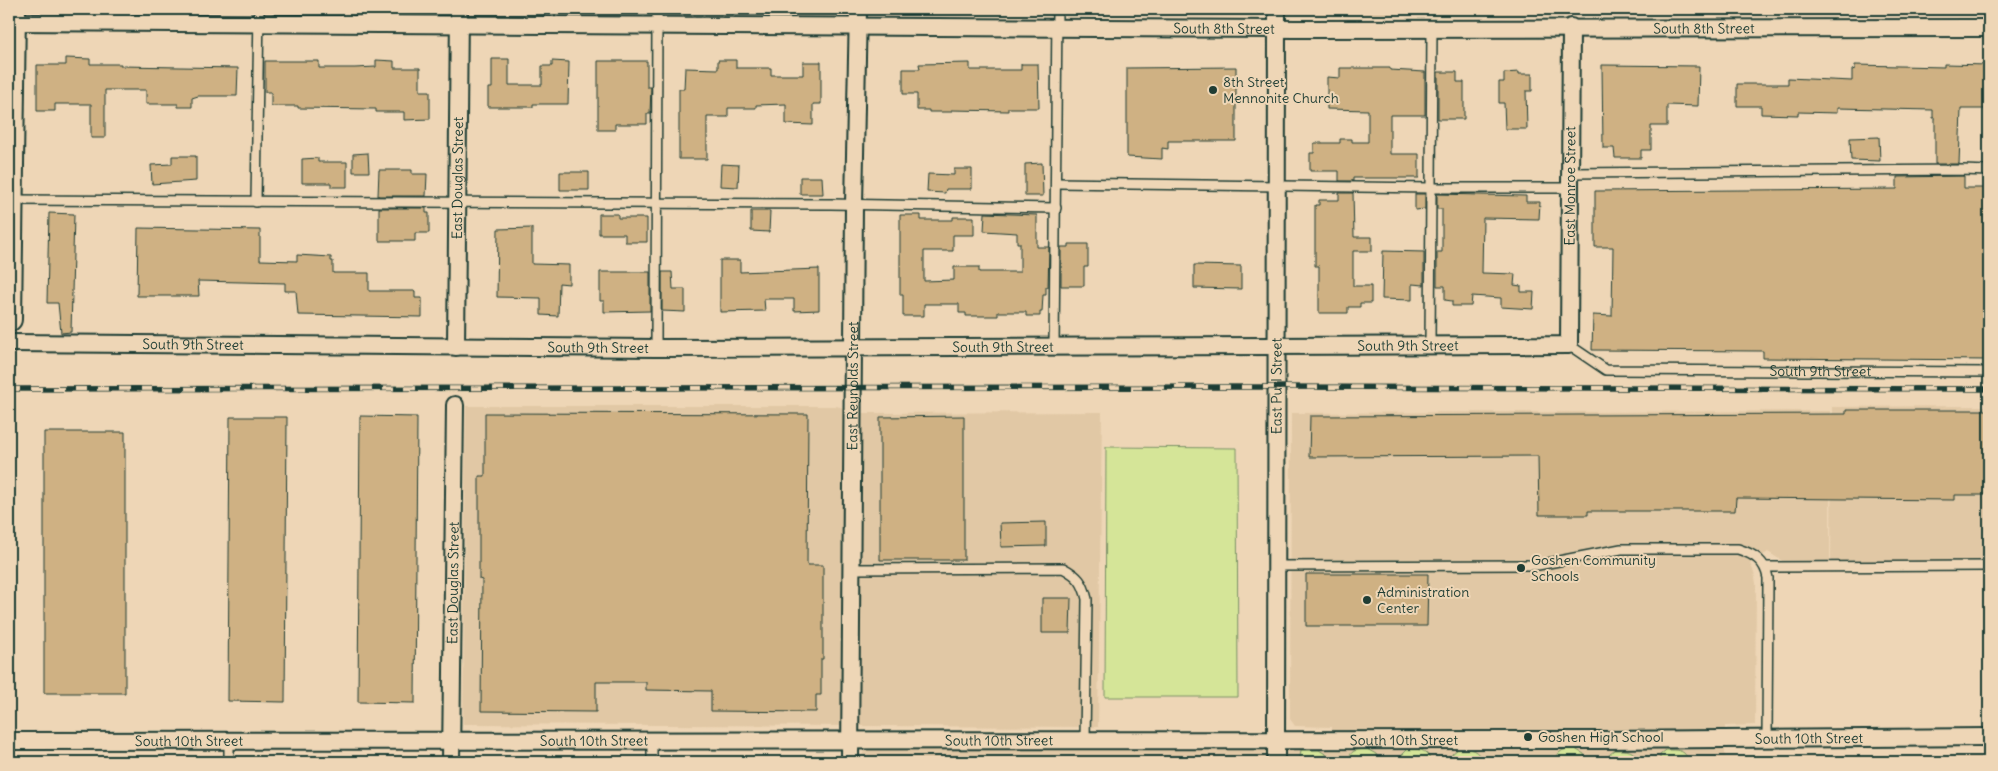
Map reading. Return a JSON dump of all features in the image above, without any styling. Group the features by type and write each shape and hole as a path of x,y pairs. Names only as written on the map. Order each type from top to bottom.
{"main road":[{"path":"9,319 11,18"}],"street":[{"name":"East Douglas Street","path":"456,346 459,9"},
{"name":"East Reynolds Street","path":"850,762 854,204 858,9"},
{"name":"East Purl Street","path":"1276,9 1276,762"},
{"name":"South 8th Street","path":"11,18 347,17 459,25 1989,28"},
{"name":"East Monroe Street","path":"1569,345 1571,27"},
{"name":"South 9th Street","path":"9,343 656,348 1569,345"},
{"name":"East Douglas Street","path":"451,762 455,405"},
{"name":"South 10th Street","path":"9,741 850,741 1989,737"}],"lane":[{"path":"656,348 657,9"},
{"path":"1054,348 1057,9"},
{"path":"256,202 259,16"},
{"path":"1430,346 1432,28"},
{"path":"1056,183 1431,188 1571,181 1953,170 1989,172"},
{"path":"10,200 854,204 1056,208"},
{"name":"South 9th Street","path":"1569,345 1606,370 1989,372"},
{"path":"1276,566 1538,565 1621,549 1738,549 1753,554 1766,567 1769,589 1767,737"},
{"path":"1766,567 1989,566"},
{"path":"852,569 1063,568 1076,574 1084,584 1087,599 1085,740"},
{"path":"652,740 652,762"},
{"path":"229,741 229,762"}],"shaded area":[{"path":"1291,9 1563,9 1558,15 1299,14 1293,13"},
{"path":"1859,9 1989,9 1989,13 1923,15"},
{"path":"466,406 836,406 863,413 1102,412 1098,727 463,724"},
{"path":"1989,406 1989,562 1831,562 1832,407"},
{"name":"Goshen Community Schools","path":"1830,411 1830,562 1784,562 1768,552 1750,564 1756,583 1755,725 1725,726 1725,757 1989,757 1989,762 862,762 862,755 867,750 1291,750 1331,748 1332,727 1295,726 1290,719 1291,413"}],"green space":[{"path":"1106,447 1237,448 1238,697 1105,697"},
{"path":"1367,749 1376,754 1378,758 1376,762 1350,762 1352,752"},
{"path":"1408,749 1425,752 1430,761 1402,762 1402,755"},
{"path":"1458,749 1475,751 1481,760 1478,762 1453,762 1452,754"},
{"path":"1575,749 1584,754 1584,762 1557,762 1560,752"},
{"path":"1301,750 1319,750 1327,755 1326,762 1295,762 1300,757"},
{"path":"1615,750 1632,752 1637,761 1610,762 1609,755"},
{"path":"1666,750 1683,752 1688,761 1660,762 1660,755"}],"building":[{"path":"66,58 90,59 90,64 121,64 121,66 238,68 237,96 198,96 192,98 192,107 178,107 178,104 146,104 146,90 105,90 105,138 91,138 91,104 55,104 55,111 37,111 37,65 66,65"},
{"path":"492,59 509,59 509,85 542,85 542,66 552,66 552,61 569,62 568,104 533,104 533,107 488,107 488,88 492,88"},
{"path":"376,60 394,61 394,68 420,68 420,91 430,91 430,119 404,120 404,112 376,112 376,109 271,106 271,92 265,92 265,61 319,61 319,68 355,68 376,67"},
{"path":"718,60 736,60 736,68 771,68 771,75 803,75 803,62 821,62 821,104 813,104 813,125 786,124 786,104 756,105 756,108 728,108 728,117 707,117 707,159 679,159 679,89 684,89 685,68 718,69"},
{"path":"598,61 647,61 647,87 651,87 650,114 647,114 647,124 615,124 615,130 598,130"},
{"path":"970,63 970,70 1021,70 1021,64 1038,64 1039,108 1008,108 1008,111 951,110 951,112 929,112 929,110 917,110 917,94 903,94 903,69 920,69 919,64"},
{"path":"1944,64 1989,65 1989,109 1961,109 1959,164 1935,164 1935,118 1933,118 1933,110 1837,108 1837,113 1798,112 1798,115 1761,114 1761,106 1737,106 1737,84 1788,84 1788,78 1852,81 1852,70 1855,69 1855,65 1944,67"},
{"path":"1602,65 1699,66 1698,106 1667,105 1667,126 1651,126 1651,150 1641,150 1641,158 1615,158 1614,148 1603,148"},
{"path":"1236,67 1236,141 1168,141 1168,149 1162,148 1162,159 1127,157 1127,68"},
{"path":"1340,68 1390,68 1390,70 1425,72 1425,115 1390,115 1390,154 1419,154 1419,178 1353,178 1353,181 1339,181 1339,171 1310,171 1310,153 1314,153 1314,143 1340,143 1340,139 1352,139 1352,142 1368,142 1368,110 1327,109 1327,77 1340,78"},
{"path":"1438,72 1457,72 1457,82 1464,82 1464,119 1438,119"},
{"path":"1519,72 1519,74 1532,74 1532,91 1526,91 1527,129 1505,129 1504,103 1499,103 1499,82 1504,82 1504,73"},
{"path":"1879,137 1880,161 1851,160 1850,138"},
{"path":"368,153 369,172 353,172 353,154"},
{"path":"172,156 196,156 196,181 152,184 151,165 172,164"},
{"path":"318,158 318,162 347,162 347,187 331,187 331,183 302,183 302,159"},
{"path":"1042,163 1043,196 1025,196 1025,164"},
{"path":"721,164 739,165 738,187 720,186"},
{"path":"954,169 972,169 972,189 946,189 945,193 927,192 928,174 954,175"},
{"path":"379,170 412,170 412,174 427,174 426,196 378,196"},
{"path":"560,172 589,172 589,190 560,190"},
{"path":"1964,176 1964,188 1989,188 1989,360 1763,358 1763,351 1592,350 1593,315 1612,316 1613,247 1595,247 1595,191 1897,189 1897,177"},
{"path":"800,177 822,177 823,194 800,194"},
{"path":"1339,193 1353,193 1354,237 1372,237 1372,251 1353,251 1353,286 1371,286 1371,303 1360,303 1360,307 1348,307 1348,313 1319,313 1319,266 1315,266 1315,205 1319,205 1319,200 1339,200"},
{"path":"1415,194 1425,194 1425,209 1415,210"},
{"path":"1437,194 1526,196 1526,202 1540,202 1539,219 1483,218 1482,273 1515,274 1514,285 1521,286 1521,292 1534,292 1533,309 1501,307 1501,298 1472,296 1471,306 1452,306 1452,301 1445,300 1445,286 1437,286 1437,252 1442,252 1442,209 1437,209"},
{"path":"379,208 426,208 426,213 429,213 429,233 415,233 415,241 379,241"},
{"path":"751,211 770,211 769,232 751,231"},
{"path":"49,213 74,214 71,332 61,333 58,303 47,303"},
{"path":"985,213 1037,215 1037,247 1049,247 1048,287 1046,287 1046,295 1043,295 1040,316 1026,316 1026,312 998,312 998,316 966,316 966,313 959,313 959,304 924,304 924,316 903,316 903,295 900,295 900,215 921,215 921,220 953,220 953,217 974,217 974,235 953,235 953,251 924,251 924,281 954,280 954,267 979,267 979,272 1020,272 1020,243 1017,243 1017,233 984,231"},
{"path":"599,214 618,214 618,218 647,218 647,242 625,242 625,234 599,234"},
{"path":"138,228 260,230 260,260 297,261 297,255 331,257 333,273 369,273 369,291 415,291 415,298 422,298 422,317 298,315 296,291 285,291 285,283 198,281 199,296 137,296"},
{"path":"532,228 532,264 569,265 569,284 559,283 558,316 541,315 541,298 497,297 498,229"},
{"path":"1069,244 1088,244 1088,267 1084,267 1084,286 1061,286 1061,247 1069,247"},
{"path":"1383,251 1424,252 1424,285 1412,284 1412,300 1382,299"},
{"path":"720,260 740,260 740,272 819,269 819,310 794,311 794,299 764,299 765,311 720,312"},
{"path":"1194,265 1241,266 1241,289 1194,288"},
{"path":"600,272 650,272 650,311 604,312 604,301 600,301"},
{"path":"662,272 672,272 673,289 685,289 685,312 662,311"},
{"path":"1846,410 1989,410 1989,495 1955,495 1955,500 1736,498 1735,511 1588,511 1588,515 1539,515 1538,456 1309,457 1310,416 1846,414"},
{"path":"485,413 808,414 807,565 823,565 823,659 821,659 821,695 816,695 816,712 711,711 711,691 646,690 646,682 596,682 596,712 481,711 482,580 479,579 479,476 485,476"},
{"path":"360,416 417,417 415,703 358,702"},
{"path":"964,416 964,560 880,560 880,417"},
{"path":"230,417 287,417 285,702 228,701"},
{"path":"44,432 125,432 125,693 44,693"},
{"path":"1046,522 1046,546 1001,547 1000,523"},
{"name":"Administration Center","path":"1306,574 1428,574 1427,626 1306,626"},
{"path":"1042,598 1071,598 1070,633 1042,633"}],"railway":[{"path":"9,389 1244,387 1989,389"}],"place":[{"name":"8th Street Mennonite Church","path":"1213,90"},
{"name":"Goshen Community Schools","path":"1521,568"},
{"name":"Administration Center","path":"1367,600"},
{"name":"Goshen High School","path":"1528,737"}]}
